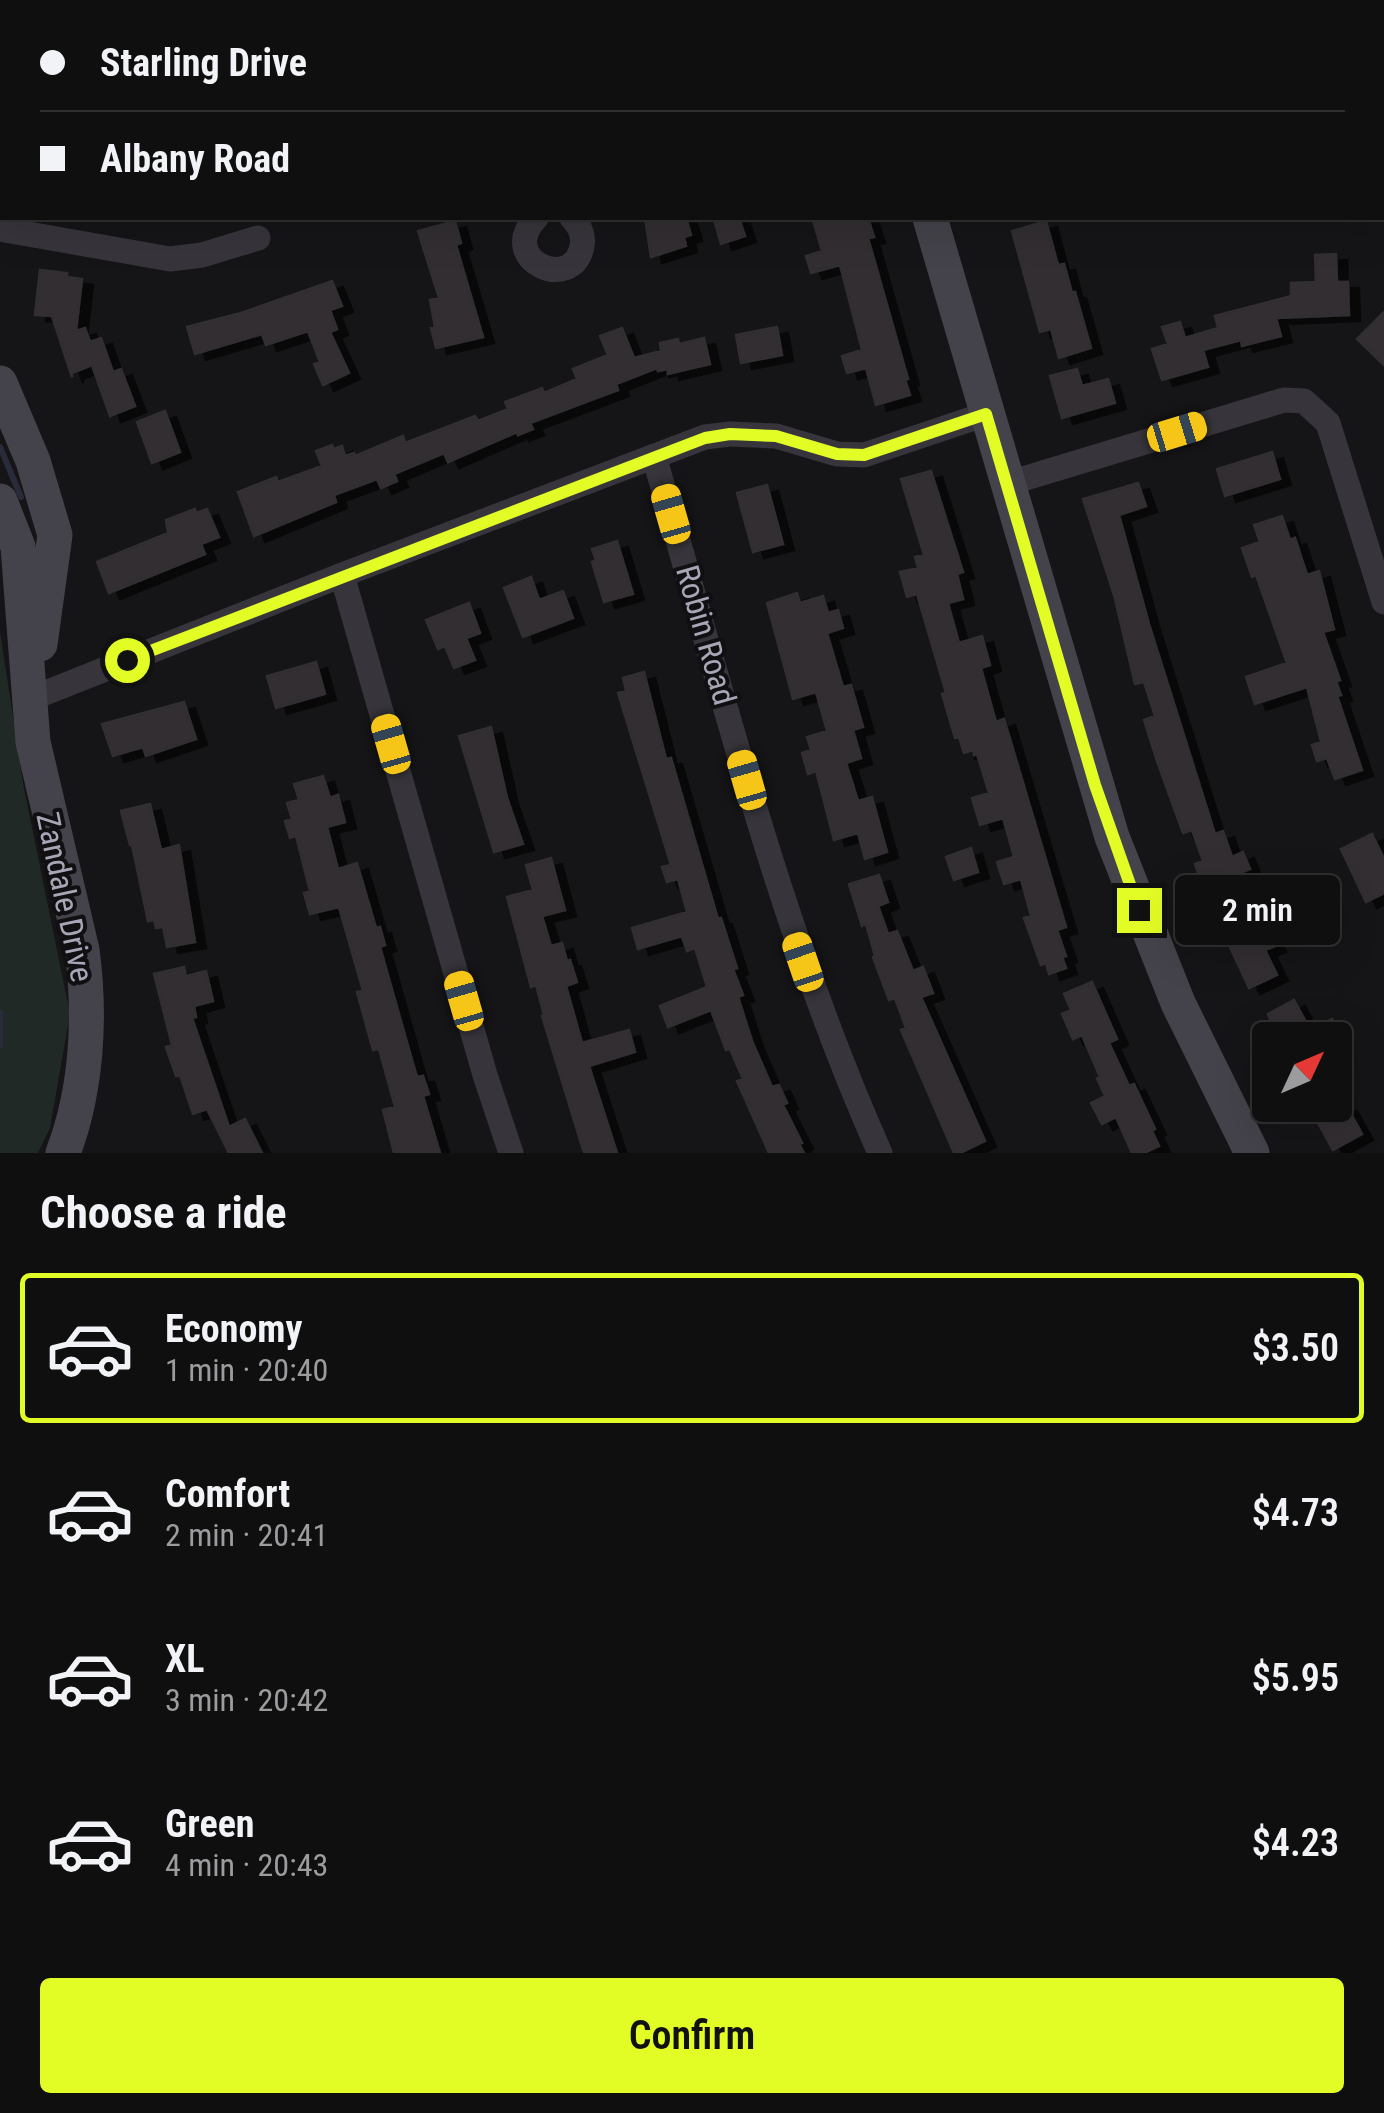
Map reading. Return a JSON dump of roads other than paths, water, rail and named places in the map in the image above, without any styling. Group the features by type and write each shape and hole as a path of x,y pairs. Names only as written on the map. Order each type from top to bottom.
{"street":[{"path":"535,220 525,234 526,252 548,270 568,267 581,252 582,233 573,220"},
{"path":"931,220 1112,837 1178,1003 1252,1153"},
{"path":"0,230 170,259 202,255 258,238"},
{"name":"Zandale Drive","path":"0,383 33,461 55,536 30,699"},
{"path":"1006,484 1284,400 1304,401 1328,423 1384,602"},
{"path":"30,699 342,575 705,438 730,434 776,436 837,454 864,455 986,414"},
{"name":"Robin Road","path":"654,456 780,894 814,996 880,1153"},
{"name":"Zandale Drive","path":"0,501 18,547 40,781 86,980 84,1051 67,1151"},
{"path":"342,575 511,1153"}],"waterway":[{"path":"0,447 21,497"},
{"path":"0,1013 0,1046"}]}
